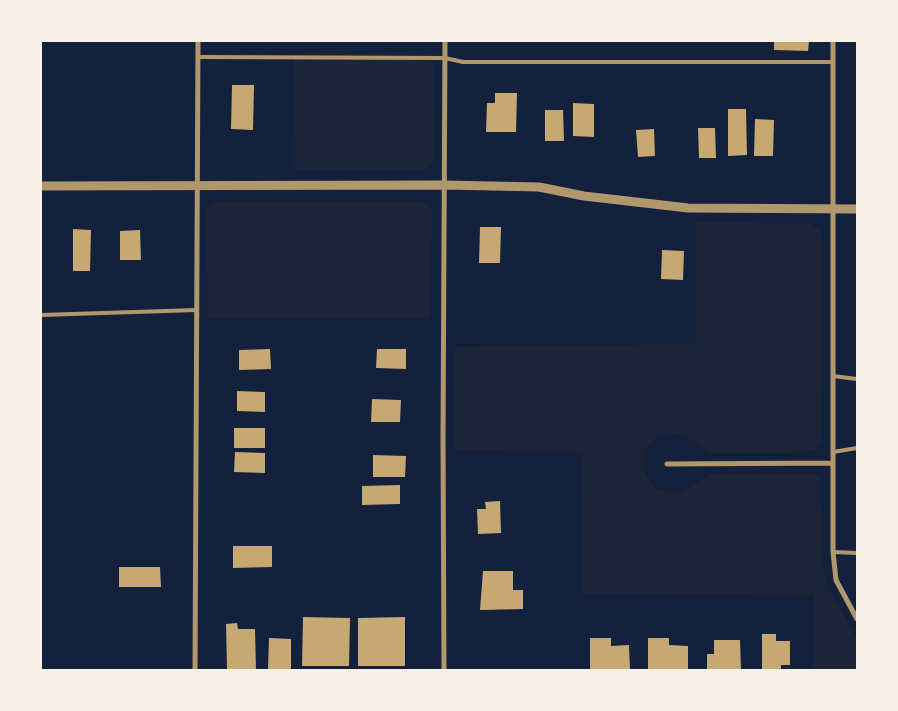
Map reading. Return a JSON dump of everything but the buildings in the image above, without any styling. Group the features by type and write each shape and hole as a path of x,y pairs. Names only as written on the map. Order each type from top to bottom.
{"street":[{"path":"195,670 198,41"},
{"path":"444,670 445,41"},
{"path":"833,41 833,552 836,580 857,619"},
{"path":"41,186 444,185 539,187 584,196 688,208 857,209"},
{"path":"667,464 833,463"}],"lane":[{"path":"198,57 445,58 463,62 833,62"},
{"path":"41,314 196,310"},
{"path":"833,376 857,379"},
{"path":"833,452 857,448"},
{"path":"833,552 857,553"}],"shaded area":[{"path":"294,54 433,54 434,152 431,164 425,169 292,169"},
{"path":"217,201 419,201 428,204 432,211 430,319 208,318 206,215 209,205"},
{"path":"696,222 811,224 818,228 822,238 821,441 816,450 799,453 711,453 690,439 671,432 653,439 644,453 645,474 656,489 680,493 711,474 811,473 820,477 823,568 829,589 857,639 857,670 813,670 814,596 581,593 582,453 454,450 455,347 696,344"}]}
